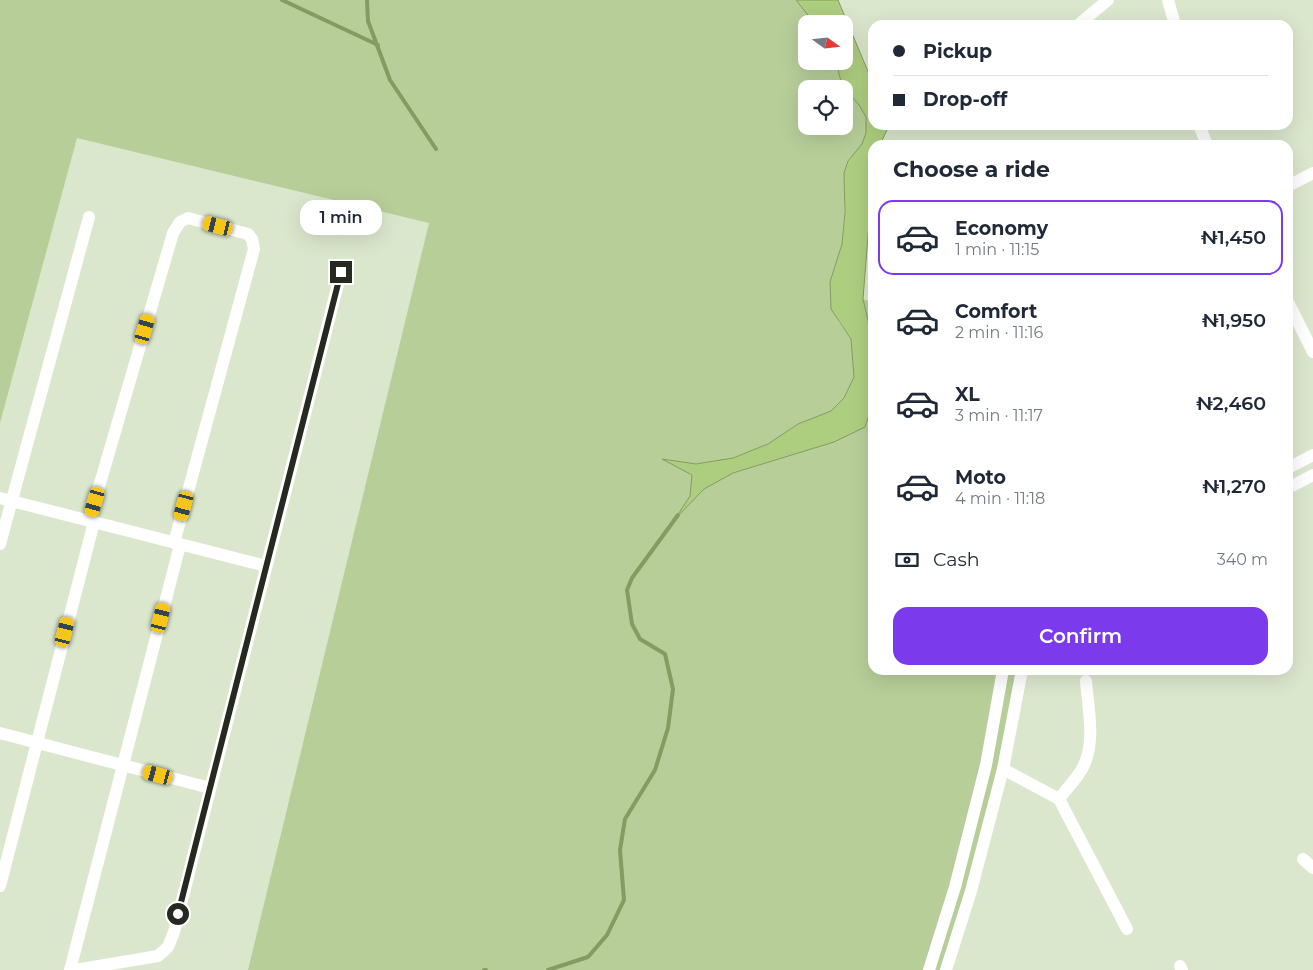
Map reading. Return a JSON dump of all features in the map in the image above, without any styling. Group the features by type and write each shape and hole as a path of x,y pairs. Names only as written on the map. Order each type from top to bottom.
{"street":[{"path":"1084,20 1108,0"},
{"path":"1168,0 1173,20"},
{"path":"1293,183 1313,173"},
{"path":"0,544 6,499 89,217"},
{"path":"0,886 92,521 173,233 180,222 188,218 248,234 252,238 254,249 177,544 123,766 70,970"},
{"path":"75,970 158,956 168,947 174,932 341,272"},
{"path":"1293,312 1313,352"},
{"path":"1293,465 1313,455"},
{"path":"1293,485 1313,475"},
{"path":"6,499 266,566"},
{"path":"929,970 955,886 986,765 1001,675"},
{"path":"946,970 971,891 1003,769 1021,675"},
{"path":"1059,799 1082,768 1088,752 1090,733 1086,681"},
{"path":"0,734 210,788"},
{"path":"1003,769 1059,799 1127,929"},
{"path":"1302,859 1313,868"}],"shaded area":[{"path":"0,0 796,0 808,15 798,15 798,70 838,70 841,80 798,80 798,135 853,135 853,98 866,117 867,133 862,144 848,161 842,244 830,282 838,321 851,339 854,377 844,398 831,411 798,424 768,444 733,458 696,464 664,459 692,475 690,496 677,516 704,489 733,473 865,427 868,418 868,675 1022,675 947,970 248,970 429,223 77,138 0,423"},
{"path":"796,0 838,0 844,15 808,15"},
{"path":"853,36 868,71 868,130 887,130 882,140 868,140 868,236 863,299 868,320 868,418 865,427 834,442 733,473 704,489 675,519 690,496 692,475 662,459 696,464 733,458 768,444 798,424 831,411 844,398 854,377 851,339 831,309 830,282 842,244 845,212 844,173 848,161 862,144 866,133 866,117 853,98 853,80 841,80 838,70 853,70"},
{"path":"863,299 868,301 868,320"}],"waterway":[{"path":"282,0 378,45"},
{"path":"367,0 368,21 390,80 436,149"},
{"path":"548,970 588,957 607,935 624,900 620,850 625,819 655,770 668,728 673,689 665,654 640,639 632,624 627,590 632,578 678,515"}],"route":[{"path":"178,914 341,272"}]}
